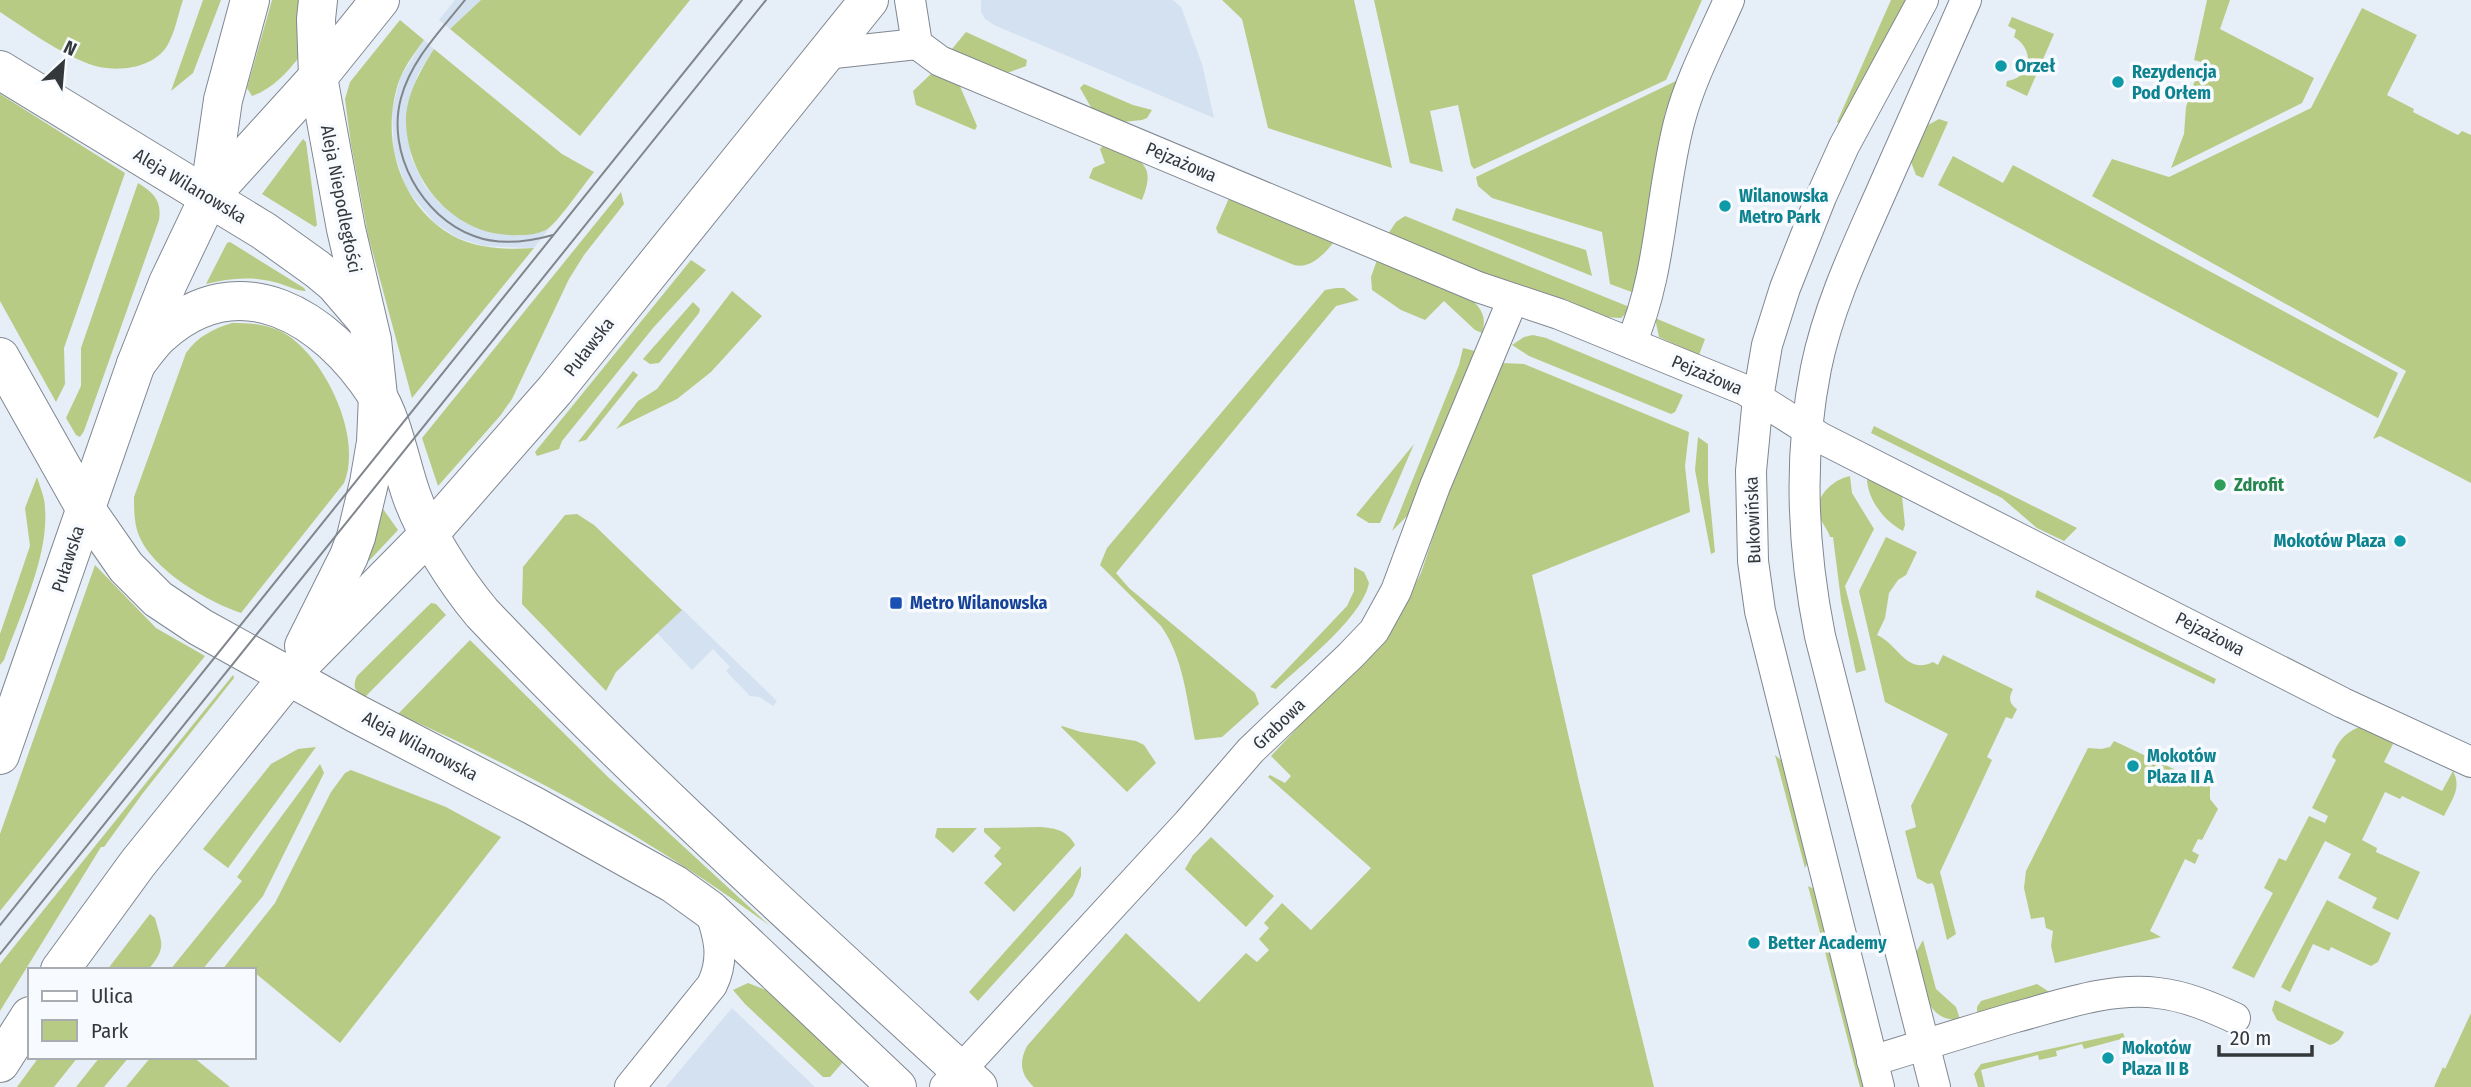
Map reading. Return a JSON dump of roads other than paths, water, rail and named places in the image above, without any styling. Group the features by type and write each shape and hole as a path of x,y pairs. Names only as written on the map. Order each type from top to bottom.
{"main road":[{"path":"209,197 223,100 250,0"},
{"name":"Aleja Niepodległości","path":"318,0 317,77 338,191 375,359 378,396"},
{"name":"Puławska","path":"0,755 136,364 168,283 209,197 317,77 380,0"},
{"name":"Puławska","path":"61,968 138,863 289,676 429,534 555,390 869,0"},
{"name":"Aleja Wilanowska","path":"0,69 264,231 335,284 366,320"},
{"name":"Puławska","path":"136,364 159,336 192,312 225,302 258,302 289,311 334,343 378,396 374,451 356,537 289,676"},
{"name":"Aleja Wilanowska","path":"0,357 85,508 126,567 158,599 201,627 646,867 693,897 897,1087"},
{"path":"378,396 412,496 429,534 471,600 541,674 961,1081"},
{"path":"0,1063 28,1019"}],"street":[{"path":"825,54 917,44 910,0"},
{"path":"1631,343 1648,299 1680,119 1695,76 1729,0"},
{"name":"Bukowińska","path":"1923,0 1844,146 1785,288 1767,345 1752,454 1750,509 1760,611 1876,1074 1924,1045 2054,1006 2122,994 2170,995 2235,1018"},
{"path":"1935,1087 1832,685 1810,586 1804,522 1804,476 1816,366 1836,302 1966,0"},
{"name":"Pejzażowa","path":"917,44 940,61 1372,243 1513,299 1559,314 1745,390 1821,438 2343,703 2471,762"},
{"name":"Grabowa","path":"961,1081 1251,750 1374,631 1396,591 1435,486 1513,299"},
{"path":"630,1087 712,985 717,975 721,955 720,940 710,910"}],"tram line":[{"path":"465,0 419,58 406,84 398,119 404,161 424,198 455,227 474,236 504,242 553,235"},
{"path":"0,925 742,0"},
{"path":"0,954 766,0"}],"place":[{"name":"Orzeł","path":"2001,66"},
{"name":"Rezydencja Pod Orłem","path":"2118,82"},
{"name":"Wilanowska Metro Park","path":"1725,206"},
{"name":"Zdrofit","path":"2220,485"},
{"name":"Mokotów Plaza","path":"2400,541"},
{"name":"Metro Wilanowska","path":"896,603"},
{"name":"Mokotów Plaza II A","path":"2133,766"},
{"name":"Better Academy","path":"1754,943"},
{"name":"Mokotów Plaza II B","path":"2108,1058"}]}
